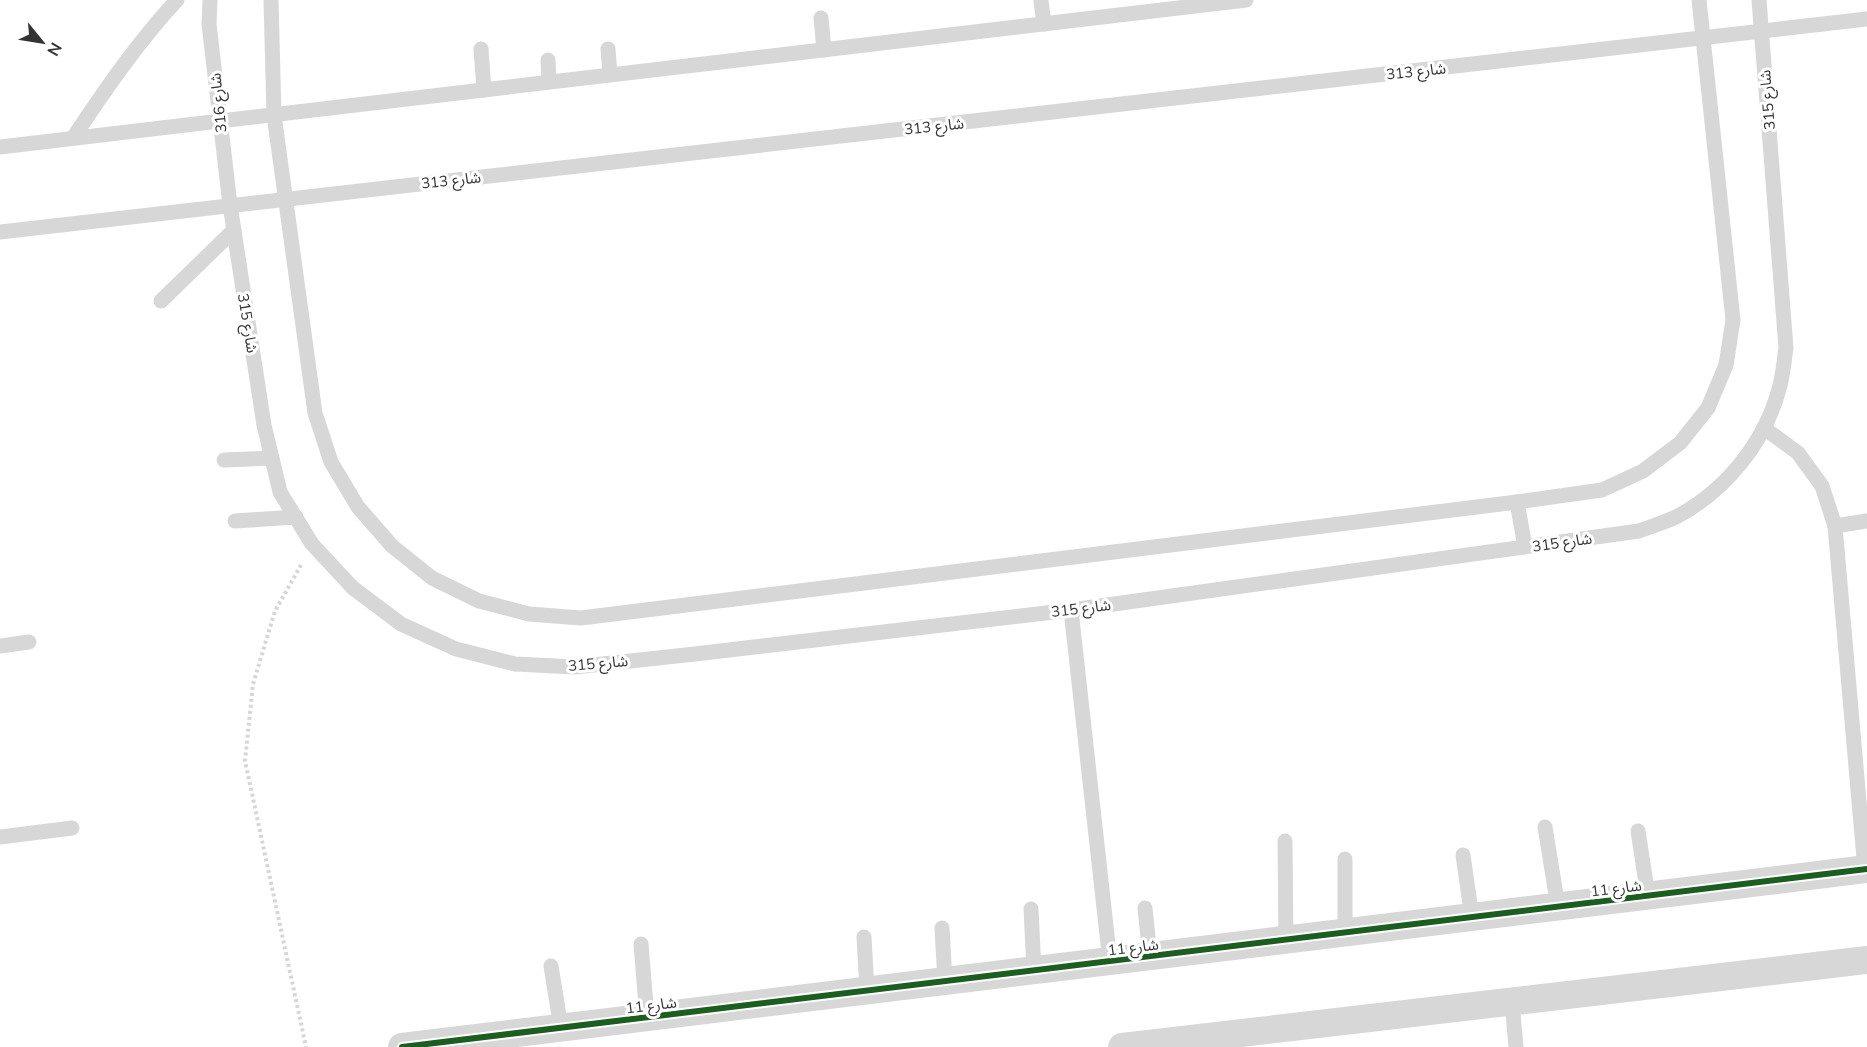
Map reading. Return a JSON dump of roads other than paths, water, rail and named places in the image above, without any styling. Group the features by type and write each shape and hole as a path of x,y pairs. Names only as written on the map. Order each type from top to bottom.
{"street":[{"name":"شارع 11","path":"402,1047 1866,869"},
{"path":"1122,1047 1867,960"}],"lane":[{"path":"73,138 114,76 177,0"},
{"name":"شارع 316","path":"210,0 209,24 230,205"},
{"path":"271,0 274,115 315,414 332,462 358,507 392,546 432,578 479,601 529,614 580,618 1518,502 1602,490 1643,471 1680,443 1708,408 1726,365 1733,320 1700,0"},
{"path":"0,147 1044,24 1144,6 1238,0"},
{"name":"شارع 315","path":"230,205 264,425 280,492 312,544 353,588 401,624 456,650 515,664 575,667 1071,610 1639,531 1678,516 1712,493 1742,463 1764,428 1779,389 1786,348 1759,0"},
{"path":"1041,1 1044,24"},
{"path":"821,18 824,50"},
{"name":"شارع 313","path":"0,232 1867,19"},
{"path":"481,49 484,90"},
{"path":"608,50 610,75"},
{"path":"548,60 549,82"},
{"path":"160,301 234,230"},
{"path":"1764,428 1798,453 1822,486 1834,526 1866,869"},
{"path":"224,460 272,458"},
{"path":"1518,502 1525,547"},
{"path":"235,521 296,517"},
{"path":"1834,526 1867,521"},
{"path":"1071,610 1110,962"},
{"path":"0,646 29,642"},
{"path":"1545,827 1558,907"},
{"path":"0,837 72,828"},
{"path":"1638,831 1648,896"},
{"path":"1285,841 1286,940"},
{"path":"1462,855 1472,918"},
{"path":"1345,859 1345,933"},
{"path":"1144,908 1150,957"},
{"path":"1031,909 1034,971"},
{"path":"942,928 945,982"},
{"path":"864,937 867,991"},
{"path":"641,944 647,1018"},
{"path":"551,966 561,1028"},
{"path":"1512,1002 1516,1047"}]}
